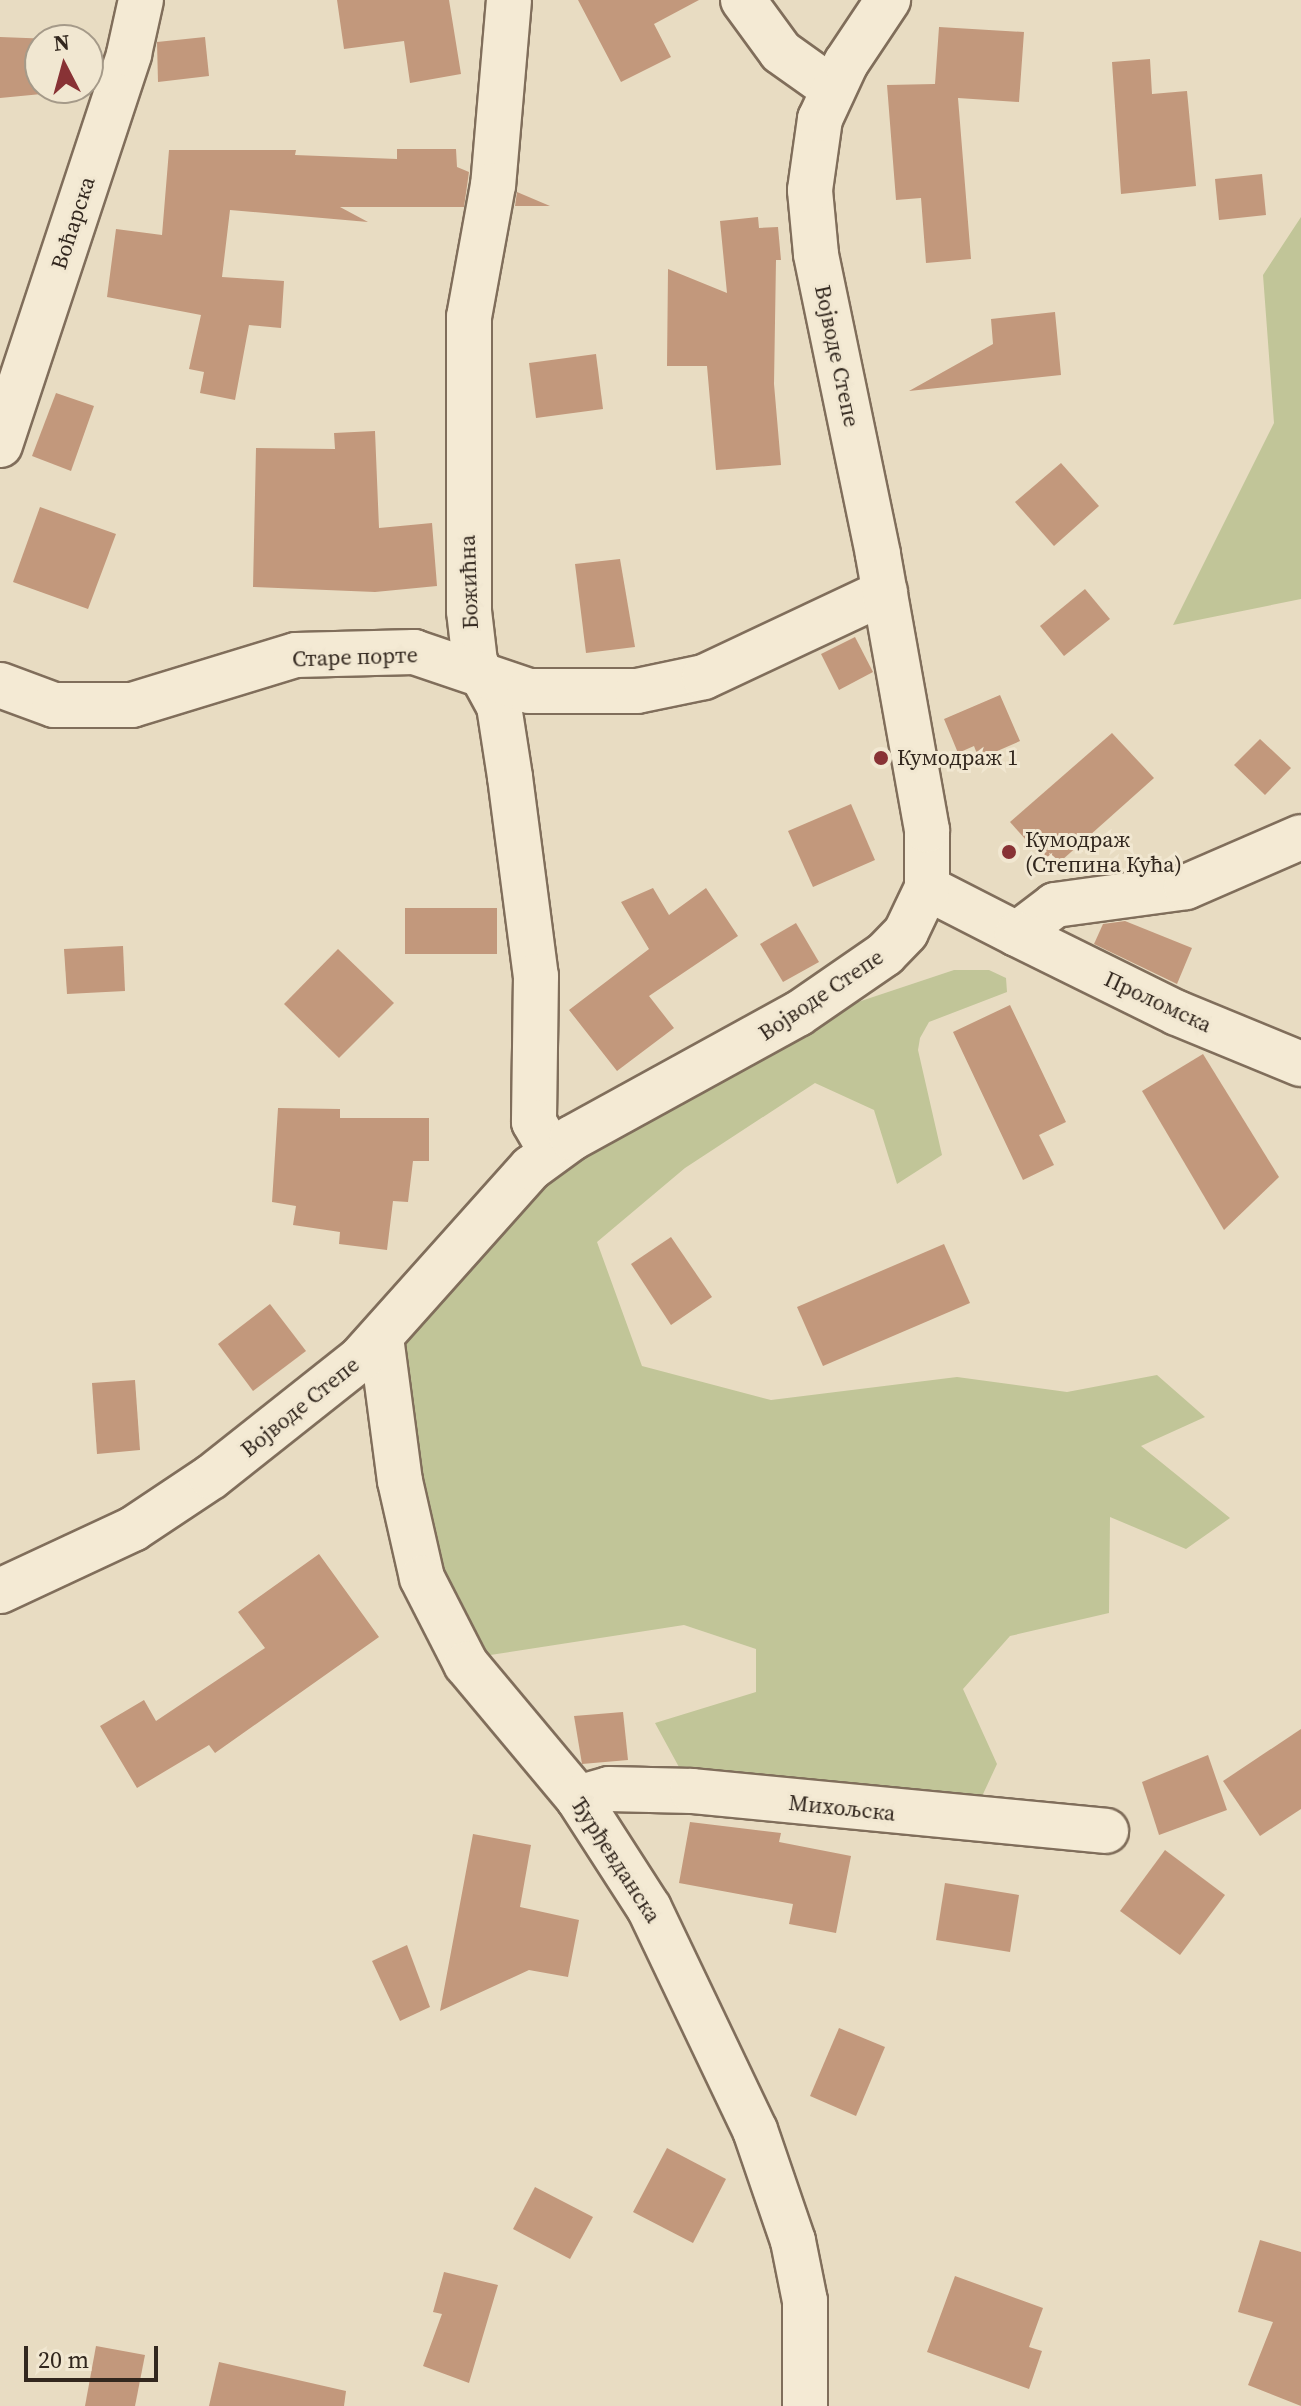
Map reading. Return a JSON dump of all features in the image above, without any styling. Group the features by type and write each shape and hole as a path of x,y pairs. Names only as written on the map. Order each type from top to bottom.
{"street":[{"name":"Воћарска","path":"0,445 129,54 141,0"},
{"name":"Божићна","path":"509,0 493,185 469,317 466,382 469,611 471,647 481,677 499,706 526,881 539,1042 534,1122 551,1152"},
{"path":"743,0 781,52 833,89"},
{"name":"Војводе Степе","path":"0,1591 133,1529 211,1477 340,1377 381,1337 463,1239 551,1152 723,1059 849,980 906,932 927,888 927,830 885,592 816,254 812,146 833,89 888,0"},
{"name":"Старе порте","path":"0,685 54,705 132,705 267,662 343,652 424,654 510,687 571,694 680,684 885,592"},
{"path":"1017,934 1055,905 1186,887 1301,837"},
{"name":"Проломска","path":"927,888 1177,1013 1301,1064"},
{"name":"Ђурђевданска","path":"381,1337 400,1481 422,1578 466,1664 578,1798 649,1908 755,2130 793,2241 805,2301 805,2406"},
{"name":"Михољска","path":"578,1798 609,1789 692,1791 1106,1831"}],"green space":[{"path":"1301,217 1301,599 1173,625 1274,423 1263,275"},
{"path":"954,970 989,970 1006,978 1007,992 929,1022 920,1038 918,1050 942,1155 897,1184 874,1110 815,1083 685,1168 597,1242 642,1366 771,1400 957,1377 1067,1392 1157,1375 1205,1417 1141,1446 1230,1518 1186,1549 1110,1517 1109,1613 1010,1636 963,1689 997,1764 971,1820 692,1791 655,1723 756,1692 756,1649 684,1625 464,1659 422,1578 396,1353 474,1249 565,1168 837,1009"}],"building":[{"path":"337,0 449,0 461,74 410,83 404,41 344,49"},
{"path":"578,0 699,0 654,24 671,57 621,82"},
{"path":"939,27 1024,32 1019,102 958,98 971,259 926,263 921,198 896,200 887,85 935,84"},
{"path":"0,37 24,38 24,96 0,98"},
{"path":"205,37 209,76 158,82 157,42"},
{"path":"1150,59 1152,94 1187,91 1196,186 1121,194 1112,62"},
{"path":"397,149 456,149 457,167 469,172 464,207 340,207 368,222 230,210 222,277 284,281 281,328 249,325 235,400 200,393 204,372 189,369 201,315 107,297 116,229 162,235 169,150 296,150 295,155 397,159"},
{"path":"1262,174 1266,215 1219,220 1215,179"},
{"path":"517,192 550,206 515,206"},
{"path":"758,217 759,228 778,227 781,260 776,260 774,384 781,465 716,470 707,366 667,366 668,269 727,293 720,221"},
{"path":"1055,312 1061,375 909,391 993,344 991,319"},
{"path":"596,354 603,409 536,418 529,363"},
{"path":"56,393 94,406 71,471 32,456"},
{"path":"375,431 379,528 432,523 437,586 375,592 253,587 256,448 335,449 334,433"},
{"path":"1061,463 1099,506 1054,546 1015,502"},
{"path":"40,507 116,534 88,609 13,582"},
{"path":"620,559 635,647 586,653 575,564"},
{"path":"1085,589 1110,619 1064,656 1040,626"},
{"path":"855,637 873,672 839,690 821,654"},
{"path":"1000,695 1020,741 979,759 974,746 958,753 944,719"},
{"path":"1112,733 1154,778 1052,869 1010,822"},
{"path":"1260,739 1291,768 1265,795 1234,765"},
{"path":"851,804 875,860 813,887 788,831"},
{"path":"653,888 669,915 706,888 738,936 649,996 674,1028 617,1071 569,1010 649,949 621,902"},
{"path":"405,908 497,908 497,954 405,954"},
{"path":"1125,921 1192,948 1177,984 1094,944 1103,924"},
{"path":"796,923 819,962 783,982 760,944"},
{"path":"123,946 125,991 67,994 64,949"},
{"path":"338,949 394,1003 339,1058 284,1004"},
{"path":"1010,1005 1066,1122 1039,1135 1054,1165 1023,1180 953,1032"},
{"path":"1203,1054 1279,1177 1224,1230 1142,1091"},
{"path":"278,1108 340,1109 340,1118 429,1118 429,1161 413,1161 408,1202 393,1201 387,1250 339,1244 340,1232 293,1225 296,1206 272,1202"},
{"path":"671,1237 712,1297 671,1325 631,1264"},
{"path":"944,1244 970,1303 823,1366 797,1307"},
{"path":"270,1304 306,1351 253,1391 218,1344"},
{"path":"135,1380 140,1450 97,1454 92,1383"},
{"path":"319,1554 379,1637 215,1753 209,1745 137,1788 100,1726 144,1700 156,1721 265,1648 238,1612"},
{"path":"623,1712 628,1760 582,1764 574,1716"},
{"path":"1301,1729 1301,1809 1260,1836 1223,1781"},
{"path":"1208,1755 1227,1810 1159,1835 1142,1782"},
{"path":"690,1822 781,1833 779,1842 851,1856 836,1933 789,1924 793,1904 679,1883"},
{"path":"473,1834 531,1845 520,1907 579,1920 568,1977 529,1970 440,2011"},
{"path":"1165,1850 1225,1895 1180,1955 1120,1911"},
{"path":"945,1883 1019,1895 1010,1952 936,1940"},
{"path":"407,1945 430,2007 400,2021 372,1961"},
{"path":"839,2028 885,2047 856,2116 810,2096"},
{"path":"667,2148 726,2179 693,2243 633,2212"},
{"path":"535,2187 593,2217 570,2259 513,2229"},
{"path":"1260,2240 1301,2252 1301,2406 1248,2385 1273,2322 1238,2312"},
{"path":"444,2272 498,2285 469,2383 423,2366 442,2314 433,2312"},
{"path":"955,2276 1043,2308 1029,2347 1042,2351 1029,2389 927,2352"},
{"path":"96,2346 145,2355 135,2406 85,2406"},
{"path":"219,2362 346,2391 344,2406 209,2406"}],"place":[{"name":"Кумодраж 1","path":"881,758"},
{"name":"Кумодраж (Степина Кућа)","path":"1009,852"}]}
